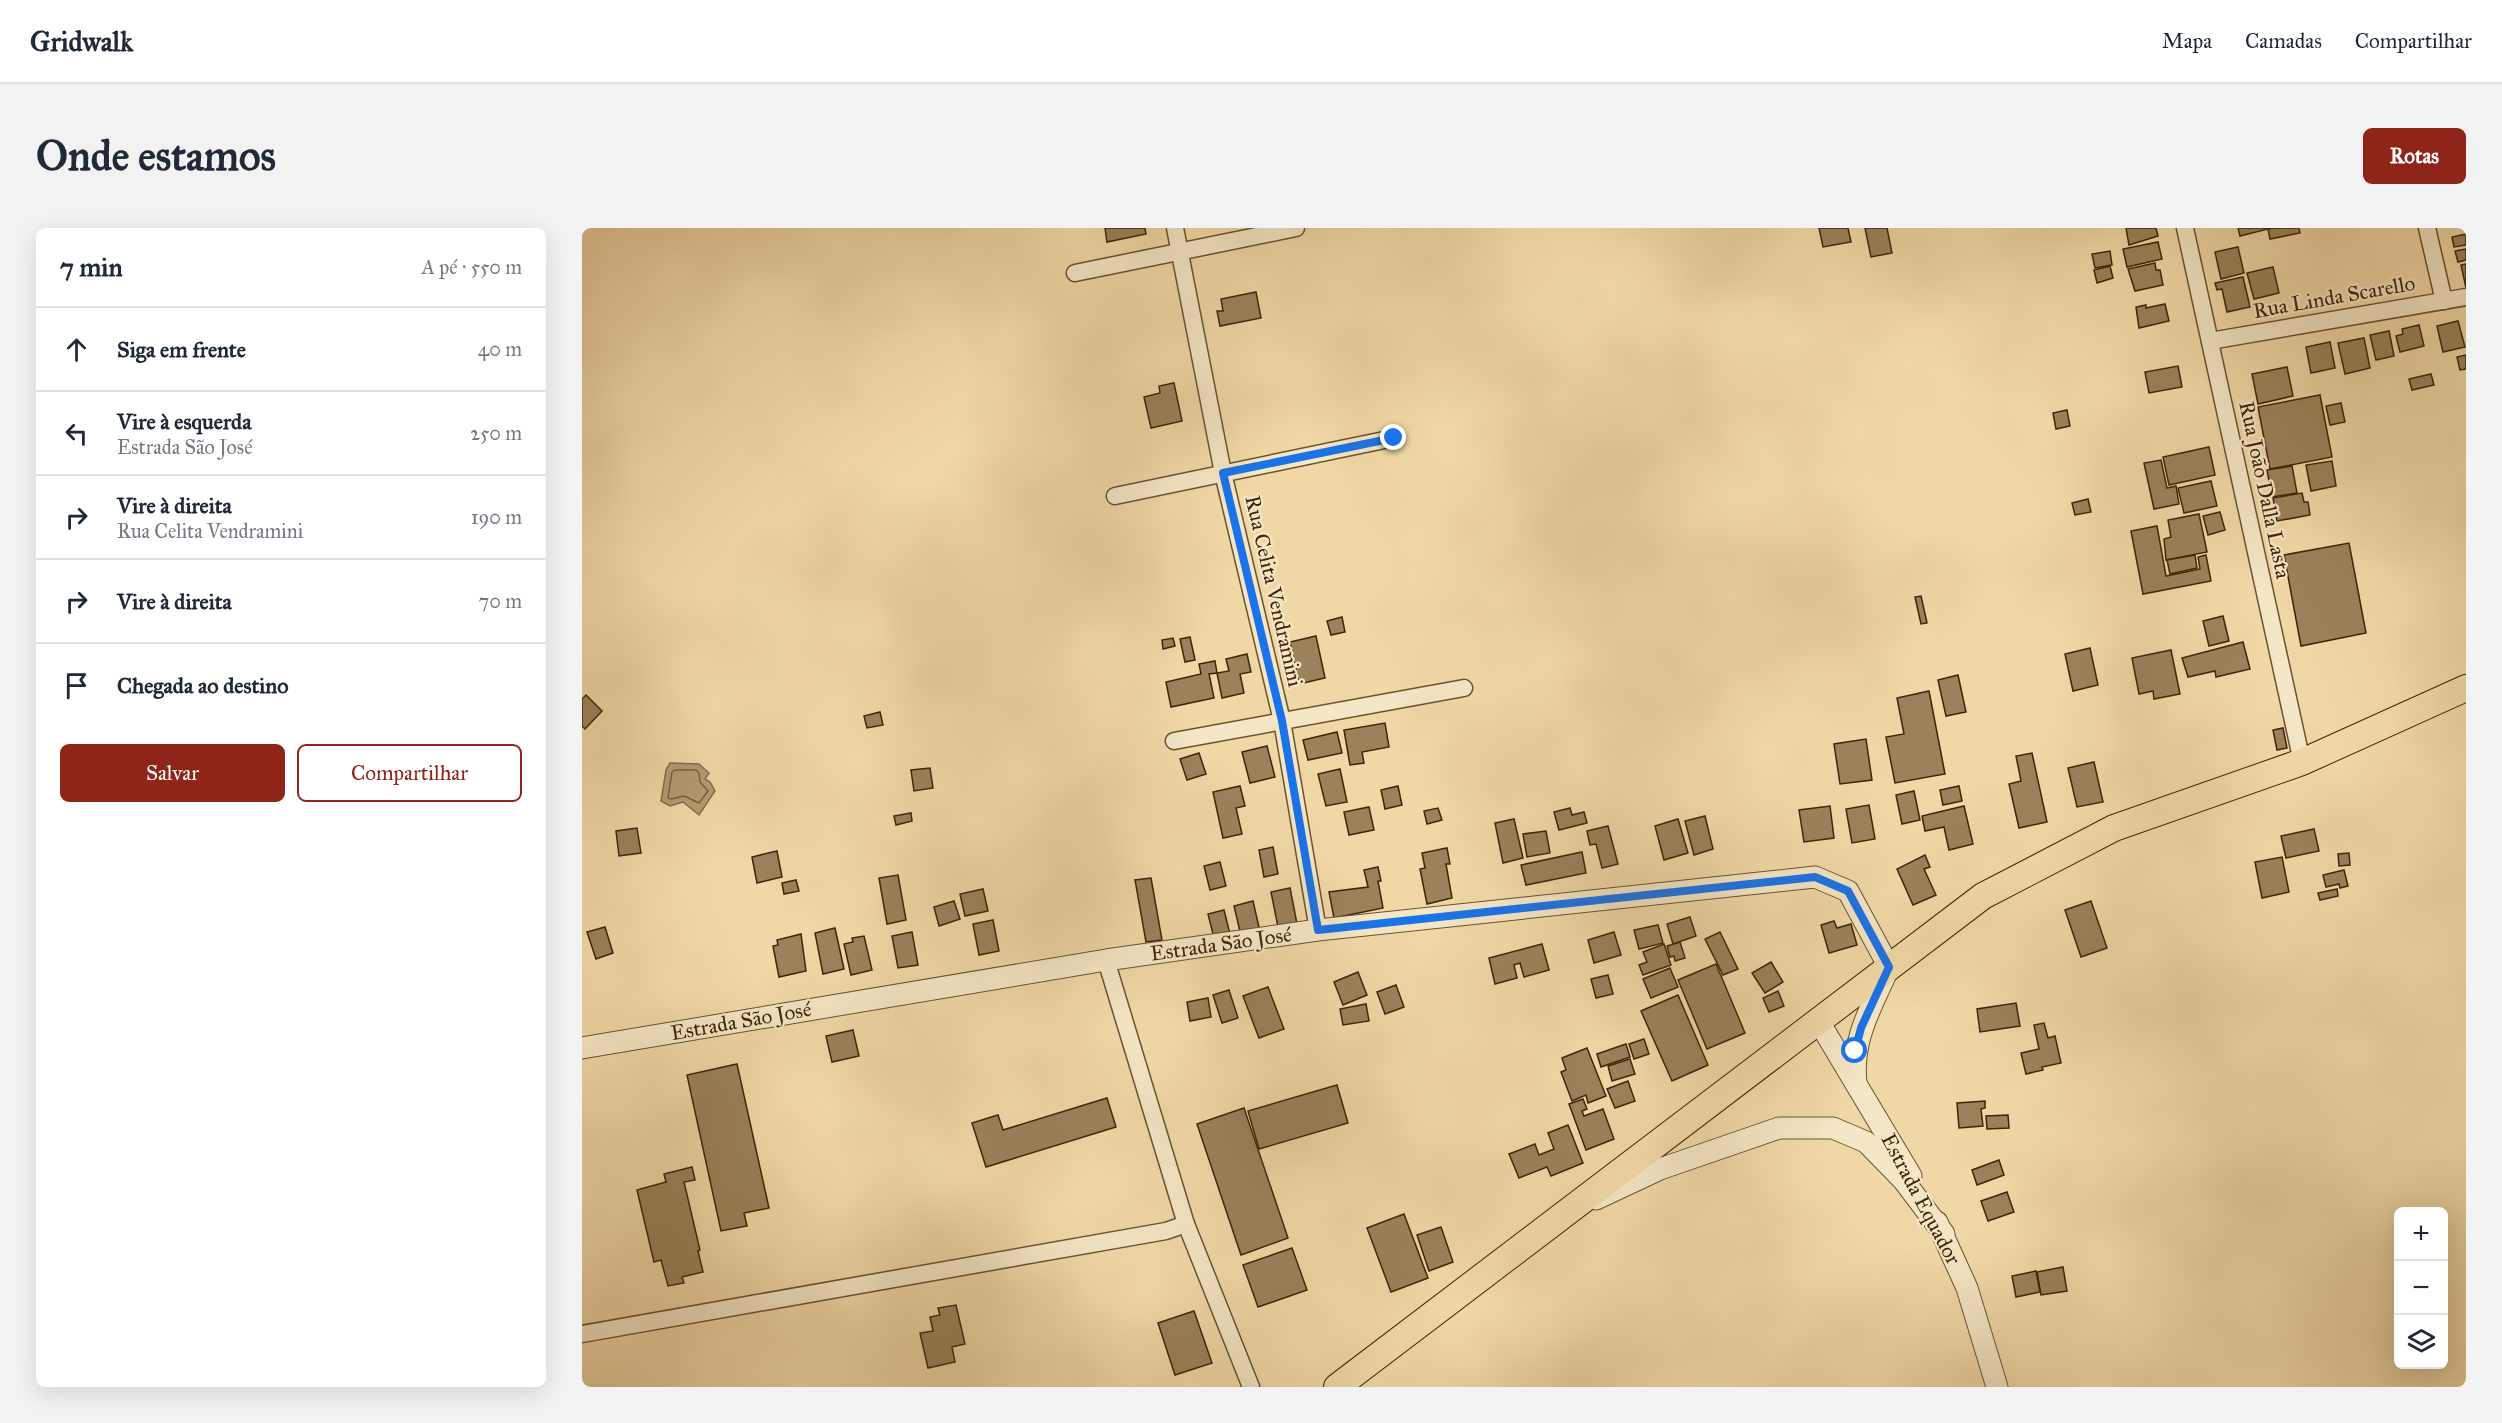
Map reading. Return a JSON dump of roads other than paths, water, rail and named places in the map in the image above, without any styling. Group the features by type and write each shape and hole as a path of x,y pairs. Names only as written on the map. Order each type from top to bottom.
{"main road":[{"path":"1336,1387 1983,896 2114,828 2302,762 2466,688"}],"street":[{"name":"Rua Celita Vendramini","path":"1176,228 1223,473 1282,721 1318,930"},
{"path":"1075,273 1296,228"},
{"name":"Rua João Dalla Lasta","path":"2185,228 2302,762"},
{"path":"2427,228 2444,301"},
{"name":"Rua Linda Scarello","path":"2210,341 2466,297"},
{"path":"1114,496 1394,438"},
{"path":"1174,741 1464,688"},
{"name":"Estrada São José","path":"582,1048 1106,960 1318,930 1815,877 1848,891 1889,967"},
{"path":"1106,960 1186,1224 1251,1387"},
{"path":"1856,1083 1855,1051 1861,1028 1889,967"},
{"name":"Estrada Equador","path":"1819,1022 1944,1234 1966,1288 1997,1387"},
{"path":"1571,1210 1660,1169 1779,1128 1833,1128 1866,1142 1904,1180 1944,1234"},
{"path":"582,1334 1166,1231 1186,1224"}],"water":[{"path":"670,763 699,764 709,773 705,779 710,782 715,791 699,815 683,802 670,806 661,801 666,770"}]}
